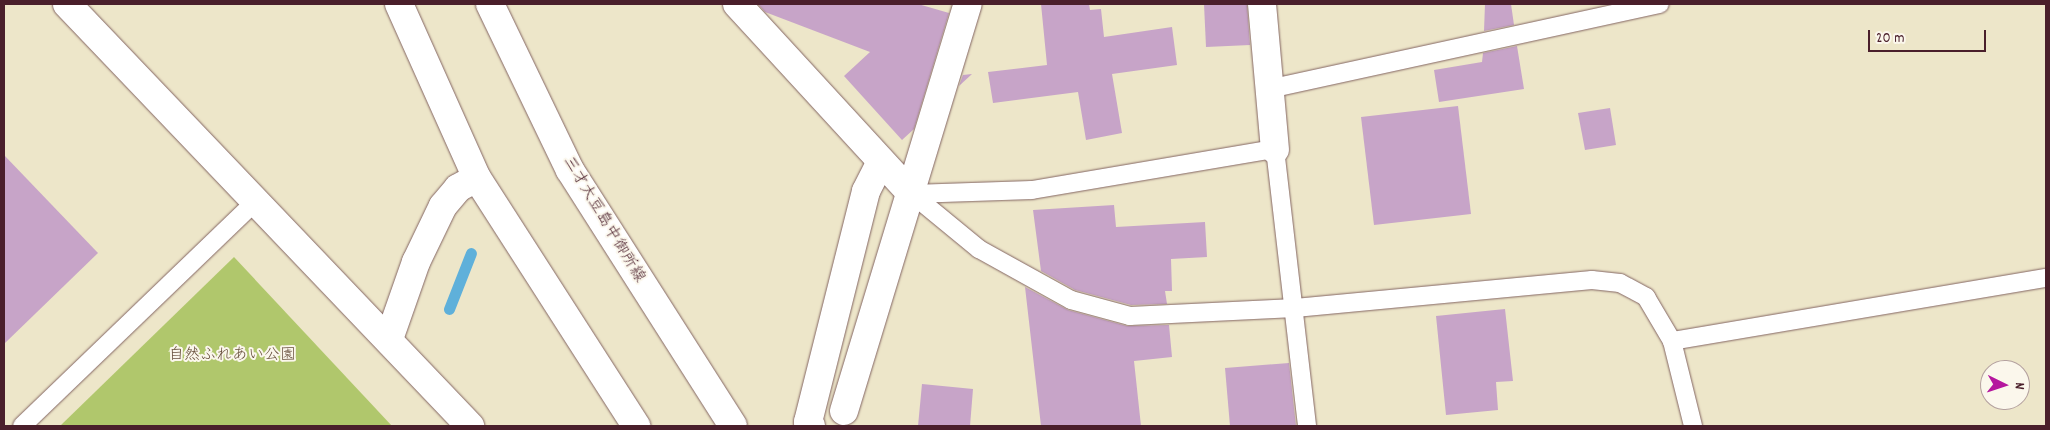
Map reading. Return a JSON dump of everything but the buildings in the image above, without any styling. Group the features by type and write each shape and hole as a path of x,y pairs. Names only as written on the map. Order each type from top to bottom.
{"street":[{"path":"67,4 389,339 470,426"},
{"path":"399,4 477,178 586,355 636,426"},
{"name":"三才大豆島中御所線","path":"490,4 570,170 732,426"},
{"path":"737,4 880,163 912,194"},
{"path":"844,411 912,194 968,4"},
{"path":"1262,4 1275,149"},
{"path":"811,426 808,422 866,190 880,163"},
{"path":"389,339 416,262 443,206 458,188 477,178"}],"lane":[{"path":"1269,88 1660,4"},
{"path":"912,194 1032,190 1275,149 1295,308 1307,426"},
{"path":"912,194 979,249 1071,300 1130,316 1295,308 1592,280 1620,283 1646,296 1672,341 1693,426"},
{"path":"22,426 256,201"},
{"path":"1672,341 2046,278"}],"green space":[{"name":"自然ふれあい公園","path":"234,257 392,426 60,426"}],"waterway":[{"path":"449,309 471,253"}]}
